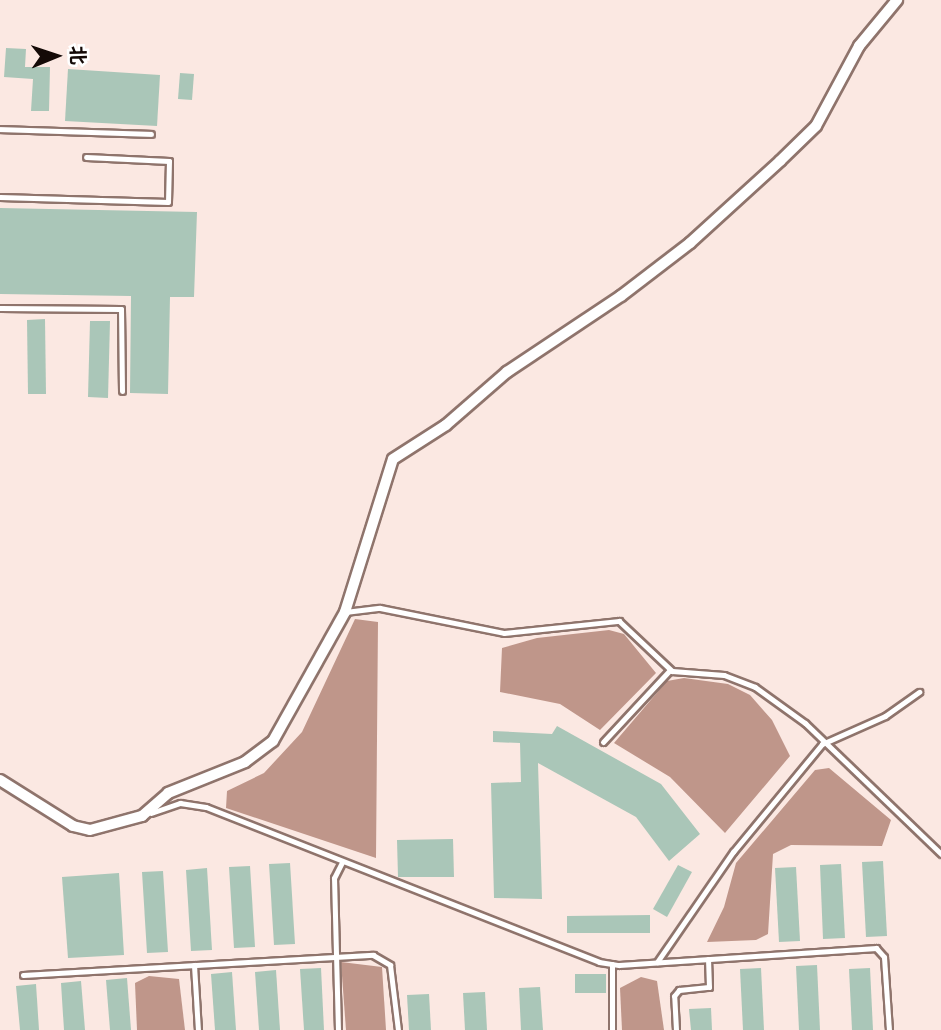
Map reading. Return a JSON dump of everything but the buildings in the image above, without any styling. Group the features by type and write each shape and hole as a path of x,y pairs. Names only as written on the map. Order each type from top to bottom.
{"street":[{"path":"0,780 73,826 90,830 142,816 168,793 245,762 273,741 345,612 393,459 446,425 507,372 621,296 690,243 816,126 859,46 897,0"}],"lane":[{"path":"0,129 151,134"},
{"path":"0,197 168,202 169,161 86,156"},
{"path":"0,309 121,309 122,391"},
{"path":"345,612 380,608 504,632 615,620 633,631 670,670 738,678 805,723 822,744 941,854"},
{"path":"603,743 670,670"},
{"path":"657,962 733,852 822,744 885,716 919,692"},
{"path":"142,816 180,803 206,807 342,862 612,964 876,948 884,957 889,1030"},
{"path":"338,1030 334,878 342,862"},
{"path":"23,975 373,955 387,961 398,1030"},
{"path":"676,1030 674,996 679,989 709,987 708,959"},
{"path":"612,964 612,1030"},
{"path":"194,965 198,1030"}],"shaded area":[{"path":"355,619 378,622 376,858 226,808 227,791 264,773 302,732"},
{"path":"609,630 624,634 656,673 600,730 560,704 500,692 502,648 537,638"},
{"path":"684,678 728,684 750,695 772,720 790,756 725,833 670,777 614,743 667,681"},
{"path":"829,768 891,820 882,846 791,845 773,854 768,934 756,940 707,942 724,907 736,863 815,770"},
{"path":"341,962 382,967 386,1030 346,1030"},
{"path":"149,976 179,979 185,1030 137,1030 135,983"},
{"path":"641,977 657,981 664,1030 622,1030 620,988"}]}
